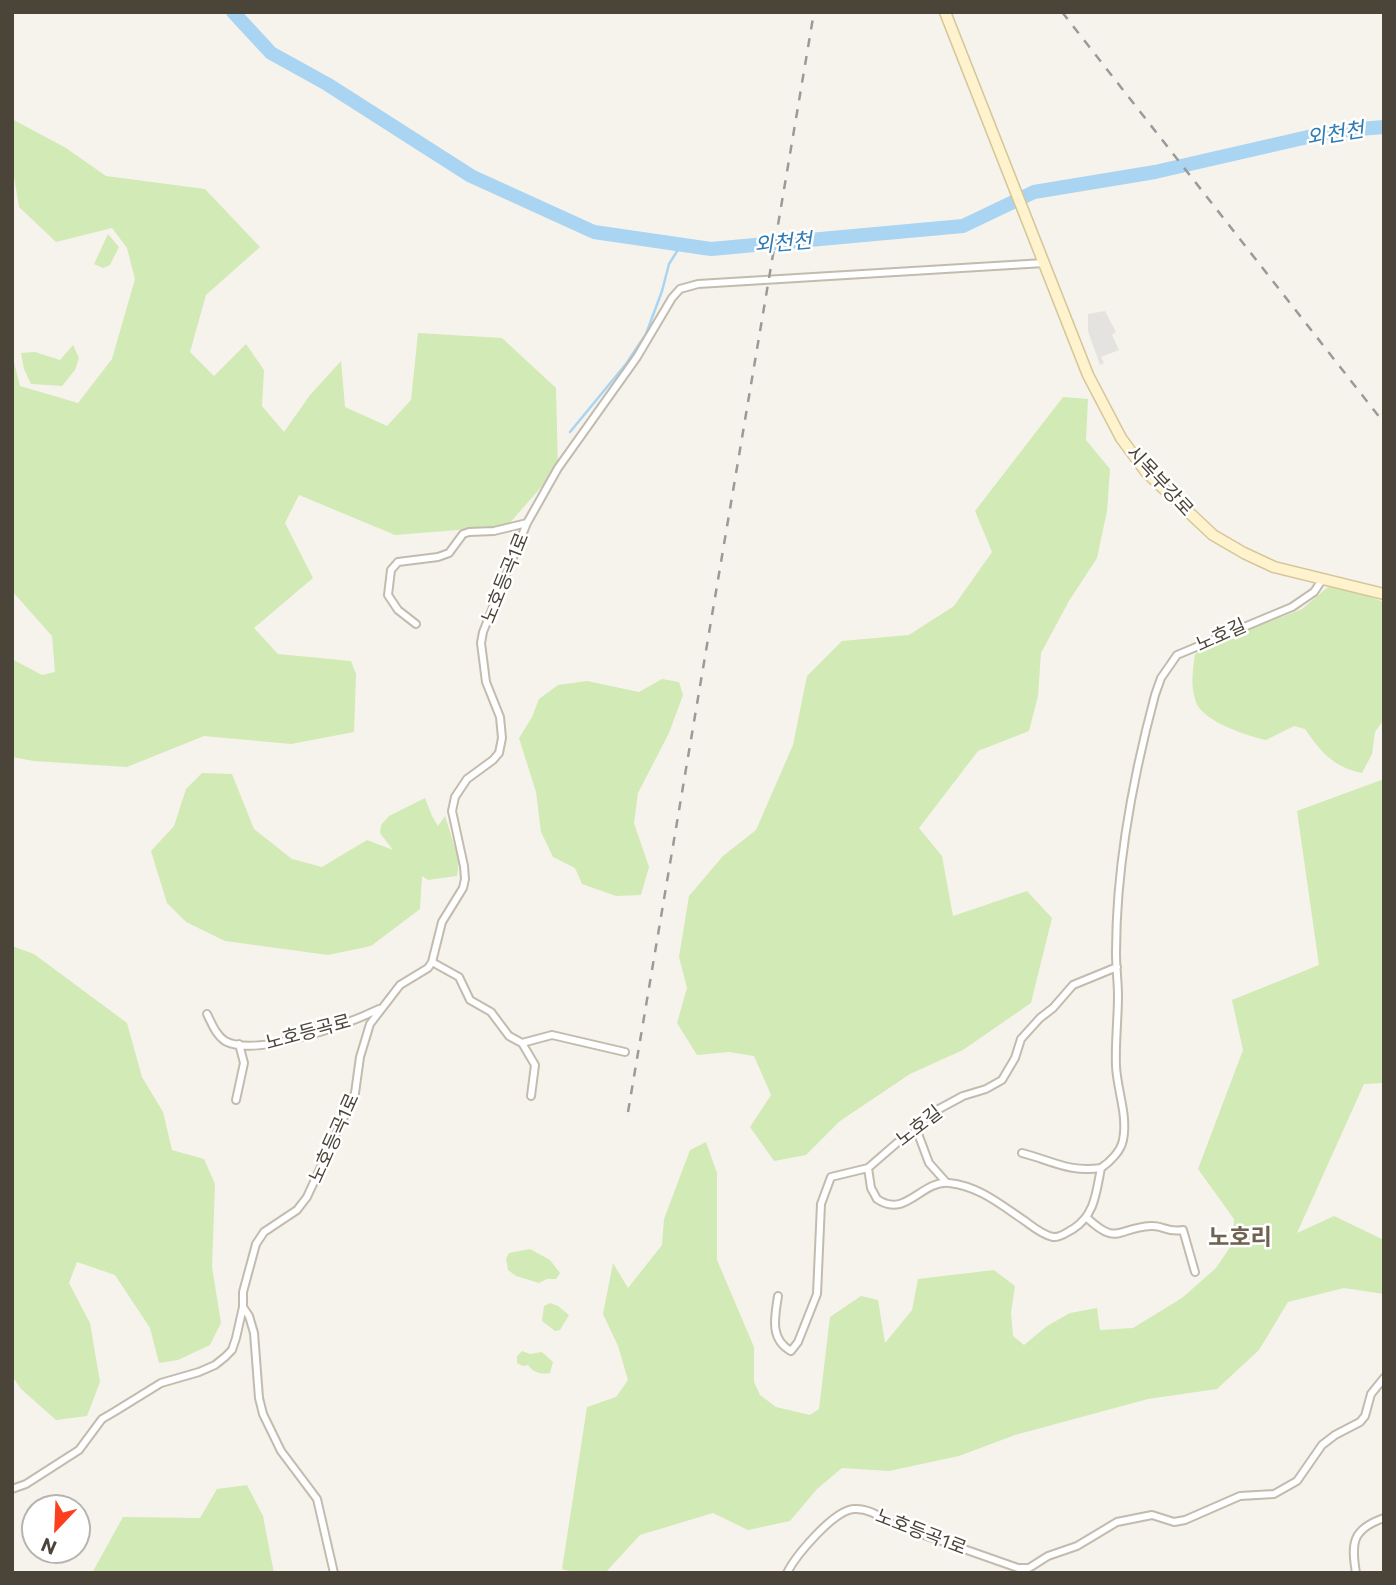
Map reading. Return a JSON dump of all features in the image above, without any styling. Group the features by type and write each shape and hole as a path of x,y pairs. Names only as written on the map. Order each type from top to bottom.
{"main road":[{"name":"시목부강로","path":"945,12 1088,375 1121,438 1146,472 1213,535 1244,553 1274,567 1384,594"}],"street":[{"name":"노호등곡1로","path":"243,1307 243,1292 256,1244 264,1232 297,1210 307,1197 355,1093 364,1038 381,1008 400,985 428,968 432,962 437,950 438,933 466,879 452,811 455,797 467,779 493,760 499,752 502,738 500,717 486,682 481,643 488,617 527,523 558,468 623,378 680,289 698,284 1043,259"},
{"path":"416,624 398,610 388,595 391,570 398,562 449,553 463,534 469,532 494,531 527,523"},
{"name":"노호길","path":"1086,1217 1095,1201 1101,1168 1109,1163 1122,1145 1124,1137 1121,1092 1116,1067 1117,902 1125,839 1148,722 1161,678 1177,655 1255,620 1292,607 1314,592 1322,580"},
{"path":"432,962 459,977 470,1000 491,1012 509,1036 522,1043 535,1065 531,1096"},
{"name":"노호길","path":"868,1168 898,1142 916,1131 926,1116 1002,1080 1015,1058 1021,1039 1073,985 1117,967"},
{"name":"노호등곡로","path":"207,1014 218,1035 227,1042 274,1044 337,1027 381,1008"},
{"path":"522,1043 552,1035 625,1052"},
{"path":"236,1100 244,1063 239,1044"},
{"path":"916,1131 929,1163 946,1182"},
{"path":"1021,1153 1069,1169 1101,1168"},
{"path":"778,1296 774,1329 784,1348 791,1351 798,1342 817,1293 821,1204 831,1177 868,1168 871,1188 877,1199 888,1204 899,1206 921,1190 946,1182 974,1188 1038,1230 1054,1237 1072,1229 1086,1217 1105,1233 1115,1235 1156,1225 1172,1232 1183,1230 1195,1272"},
{"path":"12,1489 26,1484 79,1450 102,1419 161,1383 215,1365 232,1350 243,1307"},
{"path":"243,1307 254,1333 262,1413 281,1451 317,1499 334,1573"},
{"name":"노호등곡1로","path":"787,1573 801,1553 836,1515 852,1509 872,1512 890,1523 1018,1568 1029,1568 1048,1556 1077,1546 1117,1522 1152,1515 1174,1521 1185,1520 1240,1496 1275,1494 1297,1481 1322,1445 1360,1422 1371,1394 1384,1378"},
{"path":"1356,1573 1353,1553 1355,1538 1361,1530 1384,1518"}],"green space":[{"path":"12,119 66,148 106,176 205,189 260,247 206,295 190,352 214,376 246,344 264,370 262,406 284,432 310,395 341,361 345,407 387,426 411,400 418,333 502,338 556,388 558,468 507,526 395,535 299,495 285,523 313,578 254,628 278,654 351,661 356,674 354,732 291,744 204,736 127,767 12,757 12,659 42,675 55,672 52,636 12,591 12,278 13,358 20,386 78,403 112,359 135,279 127,248 112,228 56,242 19,207 12,165"},
{"path":"108,234 119,247 110,265 103,268 94,264"},
{"path":"73,345 79,358 75,370 62,386 31,384 21,353 35,352 60,360"},
{"path":"1063,397 1088,399 1086,440 1110,469 1107,511 1097,558 1069,601 1041,653 1038,696 1029,731 978,751 919,828 942,856 953,916 1027,891 1052,918 1031,1003 963,1050 910,1074 840,1121 806,1155 774,1161 750,1127 771,1095 754,1056 729,1052 697,1055 677,1023 687,988 679,957 689,896 723,856 756,830 793,745 807,676 842,641 909,635 954,606 992,552 975,511"},
{"path":"1328,587 1354,591 1384,602 1384,719 1375,732 1372,754 1362,773 1335,763 1305,729 1294,726 1266,740 1216,722 1200,709 1193,690 1195,654 1302,609"},
{"path":"662,679 679,682 683,695 669,733 638,793 634,823 649,867 641,895 616,896 582,884 575,868 553,857 541,832 536,792 519,738 539,699 558,685 587,681 639,692"},
{"path":"202,773 232,774 254,829 292,859 322,867 367,840 393,850 380,833 381,825 389,816 425,798 438,826 445,816 459,860 457,876 428,880 422,876 420,909 371,946 328,955 225,941 186,922 167,903 151,851 174,826 186,789"},
{"path":"1384,779 1384,1083 1364,1084 1297,1233 1334,1216 1384,1240 1384,1294 1344,1288 1288,1302 1259,1350 1217,1389 1148,1399 1015,1435 959,1456 889,1471 842,1468 817,1489 790,1521 748,1530 713,1513 640,1535 606,1572 577,1573 562,1569 587,1407 616,1397 628,1380 618,1346 603,1314 613,1263 628,1288 662,1245 664,1219 690,1150 706,1142 717,1173 717,1260 754,1347 754,1382 760,1395 776,1407 810,1415 819,1409 830,1317 861,1296 878,1300 885,1343 912,1310 918,1279 994,1270 1015,1286 1011,1313 1013,1336 1024,1345 1047,1326 1070,1313 1097,1308 1100,1330 1133,1328 1182,1298 1216,1268 1233,1243 1234,1219 1198,1169 1243,1050 1232,1000 1319,965 1297,811"},
{"path":"12,946 34,954 127,1023 142,1077 163,1112 172,1150 204,1159 215,1184 212,1267 221,1323 210,1345 178,1360 159,1363 150,1328 115,1275 77,1262 69,1283 90,1323 100,1382 87,1416 56,1420 21,1389 12,1376"},
{"path":"530,1249 550,1260 560,1273 556,1279 539,1283 516,1276 508,1270 506,1259 509,1253"},
{"path":"550,1303 569,1315 560,1330 555,1331 542,1321 544,1306"},
{"path":"522,1351 530,1354 542,1352 553,1362 550,1373 543,1374 528,1365 517,1363 517,1356"},
{"path":"247,1485 263,1516 274,1573 92,1573 123,1517 200,1518 217,1489"}],"shaded area":[{"path":"1105,311 1116,332 1112,335 1119,350 1101,357 1104,363 1100,365 1088,331 1088,314"}],"waterway":[{"name":"외천천","path":"233,12 271,53 327,84 471,176 594,232 711,249 963,226 1034,192 1155,172 1334,131 1384,127"},
{"path":"570,432 626,364 646,334 669,264 681,245"}],"railway":[{"path":"628,1112 814,12"},
{"path":"1062,12 1384,423"}],"district":[{"name":"노호리","path":"1240,1237"}]}
